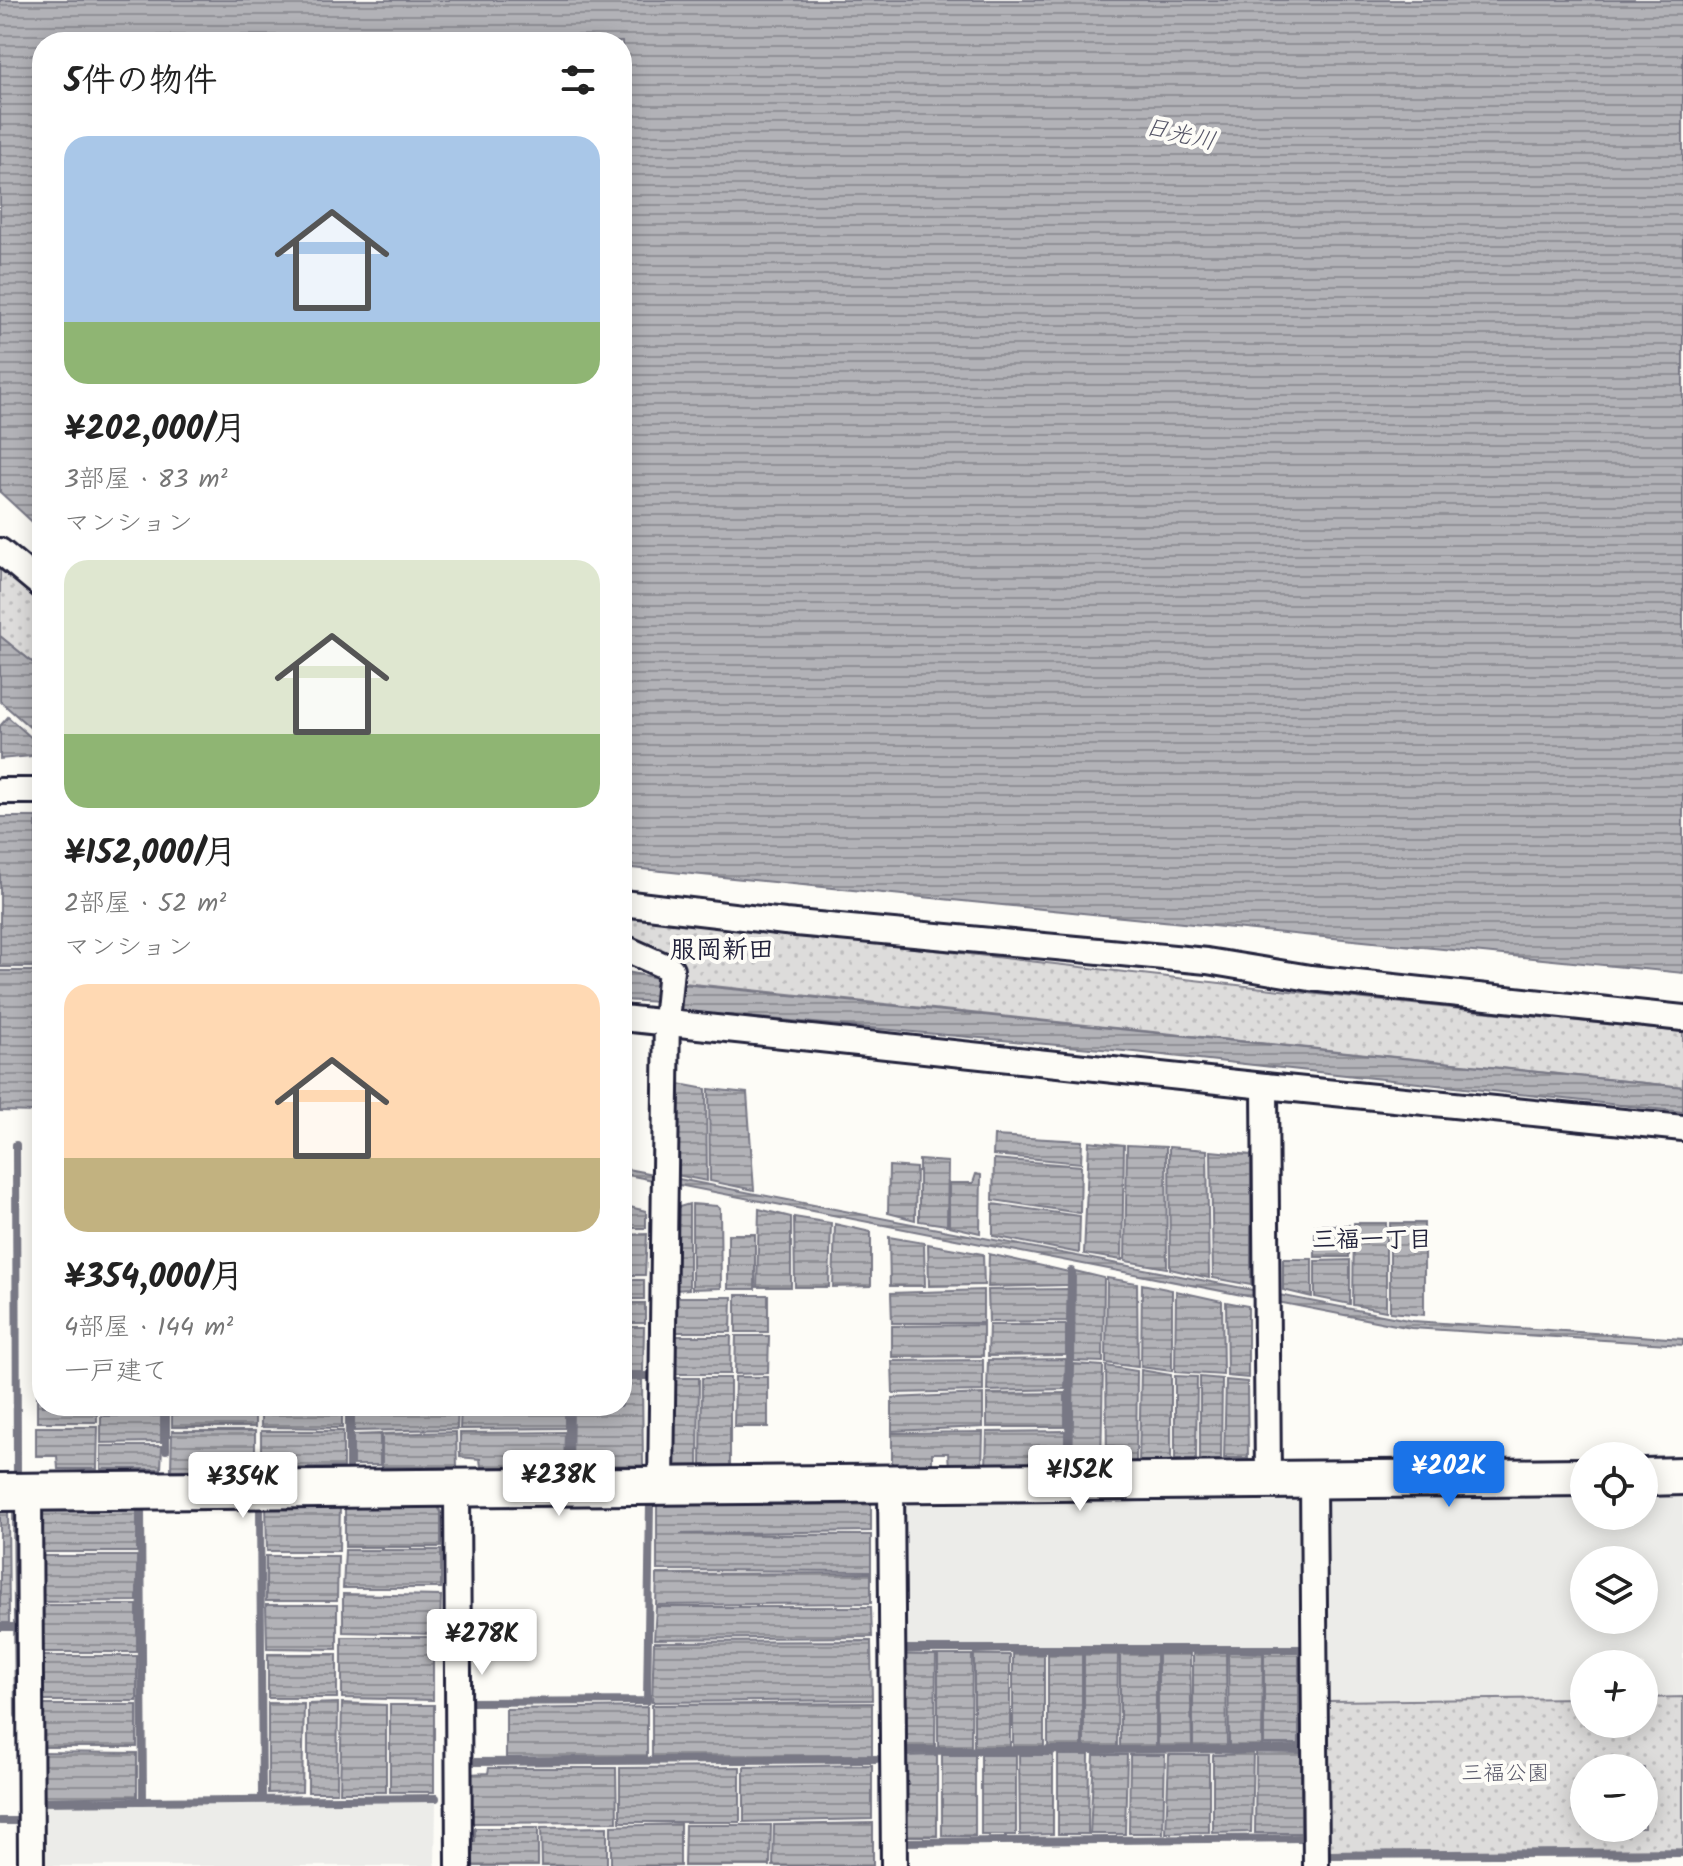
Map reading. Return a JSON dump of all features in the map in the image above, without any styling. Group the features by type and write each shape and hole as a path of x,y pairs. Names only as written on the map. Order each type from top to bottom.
{"street":[{"path":"0,551 32,578"},
{"path":"0,791 32,791"},
{"path":"632,904 801,924 1207,961 1310,978 1683,1018"},
{"path":"632,951 671,969 667,1017 661,1487"},
{"path":"632,1018 667,1017 1265,1086 1683,1128"},
{"path":"1265,1086 1268,1480"},
{"path":"1658,1477 1683,1476"},
{"path":"31,1866 14,1492 1570,1477"},
{"path":"1313,1480 1316,1866"},
{"path":"891,1485 894,1866"},
{"path":"457,1489 459,1866"}],"shaded area":[{"path":"1291,1492 1299,1501 1300,1645 898,1647 898,1500"},
{"path":"1570,1492 1570,1530 1658,1530 1658,1492 1683,1492 1683,1697 1658,1698 1658,1650 1570,1650 1570,1698 1328,1701 1327,1502 1335,1493"},
{"path":"436,1802 435,1866 38,1866 38,1804"}],"green space":[{"path":"0,564 32,591 32,662 0,636"},
{"path":"632,915 1307,993 1683,1032 1683,1087 674,982 632,950"},
{"name":"三福公園","path":"1683,1697 1683,1849 1328,1852 1328,1701 1570,1698 1570,1738 1658,1738 1658,1698"}],"water":[{"name":"日光川","path":"0,0 1683,0 1683,973 632,868 632,32 32,32 32,522 0,492"},
{"path":"0,636 32,662 32,729 0,701"},
{"path":"8,717 32,738 32,756 0,759 0,726"},
{"path":"0,817 32,817 32,967 0,967"},
{"path":"0,971 32,971 32,1112 0,1111"},
{"path":"632,973 692,985 1683,1087 1683,1112 1135,1052 681,1011 680,1003 632,1001"},
{"path":"679,1084 706,1089 707,1181 676,1175"},
{"path":"709,1089 747,1093 754,1190 710,1181"},
{"path":"994,1136 1082,1141 1081,1163 993,1155"},
{"path":"1089,1141 1124,1145 1122,1260 1084,1254"},
{"path":"1127,1145 1166,1147 1167,1268 1125,1261"},
{"path":"1169,1147 1207,1150 1209,1278 1170,1269"},
{"path":"1211,1151 1251,1155 1251,1285 1213,1278"},
{"path":"994,1159 1081,1166 1080,1213 993,1200"},
{"path":"919,1160 948,1162 947,1225 919,1221"},
{"path":"889,1166 916,1168 915,1220 888,1213"},
{"path":"632,1170 1413,1321 1683,1339 1683,1345 1411,1328 632,1176"},
{"path":"976,1174 981,1175 980,1233 949,1226 949,1183 973,1183"},
{"path":"689,1204 689,1289 675,1290 676,1208"},
{"path":"692,1204 717,1206 720,1209 721,1288 692,1289"},
{"path":"993,1204 1080,1216 1079,1253 993,1236"},
{"path":"632,1208 646,1211 646,1228 632,1228"},
{"path":"759,1209 791,1217 791,1287 757,1287"},
{"path":"794,1217 831,1223 829,1287 795,1287"},
{"path":"1354,1223 1386,1223 1386,1311 1353,1305"},
{"path":"1390,1223 1424,1223 1424,1315 1390,1312"},
{"path":"835,1224 871,1232 871,1286 833,1287"},
{"path":"1315,1225 1349,1225 1349,1257 1315,1257"},
{"path":"647,1234 645,1275 632,1275 632,1235"},
{"path":"728,1234 755,1234 755,1289 728,1289"},
{"path":"889,1237 924,1243 925,1286 890,1286"},
{"path":"928,1244 983,1254 984,1285 929,1286"},
{"path":"989,1254 1069,1272 1068,1285 988,1287"},
{"path":"1283,1259 1312,1259 1312,1297 1283,1290"},
{"path":"1350,1260 1350,1304 1315,1297 1315,1261"},
{"path":"1075,1271 1104,1278 1103,1362 1074,1361"},
{"path":"1107,1278 1137,1283 1138,1367 1106,1363"},
{"path":"632,1280 644,1280 644,1299 632,1299"},
{"path":"1142,1284 1172,1290 1172,1371 1141,1367"},
{"path":"1068,1289 1067,1321 989,1322 988,1290"},
{"path":"983,1290 983,1323 892,1323 891,1293"},
{"path":"1176,1291 1222,1301 1223,1375 1175,1372"},
{"path":"736,1295 768,1295 768,1332 736,1332"},
{"path":"675,1297 732,1297 731,1332 675,1332"},
{"path":"1226,1302 1248,1306 1248,1378 1227,1376"},
{"path":"632,1303 645,1303 645,1323 632,1323"},
{"path":"983,1325 983,1356 892,1357 892,1326"},
{"path":"989,1325 1066,1325 1066,1355 988,1356"},
{"path":"632,1327 644,1327 643,1372 632,1372"},
{"path":"675,1336 731,1336 730,1374 673,1374"},
{"path":"736,1336 769,1336 768,1373 735,1374"},
{"path":"1066,1359 1065,1389 987,1391 988,1360"},
{"path":"983,1360 983,1391 893,1393 892,1361"},
{"path":"1074,1364 1103,1366 1101,1465 1072,1465"},
{"path":"1106,1366 1137,1371 1136,1463 1107,1465"},
{"path":"1141,1370 1171,1375 1171,1461 1139,1463"},
{"path":"1175,1376 1197,1377 1196,1460 1175,1460"},
{"path":"735,1377 768,1377 768,1427 734,1427"},
{"path":"1200,1377 1222,1379 1221,1460 1200,1460"},
{"path":"673,1378 699,1378 698,1466 675,1466 672,1461"},
{"path":"702,1378 730,1378 730,1466 701,1466"},
{"path":"632,1380 642,1380 643,1466 572,1466 573,1416 632,1416"},
{"path":"1226,1380 1247,1382 1248,1458 1224,1458"},
{"path":"1065,1393 1065,1427 987,1427 987,1394"},
{"path":"983,1394 983,1427 892,1431 892,1398"},
{"path":"37,1416 97,1416 97,1422 37,1422"},
{"path":"101,1416 161,1416 161,1442 101,1443"},
{"path":"172,1416 255,1416 255,1427 172,1427"},
{"path":"261,1416 342,1416 342,1428 261,1427"},
{"path":"354,1416 458,1416 457,1429 354,1431"},
{"path":"461,1416 565,1416 565,1428 460,1429"},
{"path":"36,1427 98,1427 97,1469 58,1469 57,1456 36,1456"},
{"path":"172,1431 255,1431 255,1469 171,1470"},
{"path":"261,1431 343,1431 343,1467 261,1469"},
{"path":"1065,1431 1065,1468 986,1469 987,1432"},
{"path":"456,1432 457,1467 382,1467 382,1434"},
{"path":"565,1432 564,1467 481,1467 480,1459 460,1457 460,1433"},
{"path":"983,1432 982,1469 949,1469 948,1453 932,1453 932,1467 892,1467 892,1433"},
{"path":"380,1434 380,1465 353,1465 353,1435"},
{"path":"101,1446 162,1446 161,1469 101,1469"},
{"path":"871,1501 871,1531 680,1534 871,1535 871,1571 657,1570 657,1504"},
{"path":"436,1504 441,1512 441,1547 345,1547 345,1505"},
{"path":"266,1505 340,1505 339,1551 267,1551"},
{"path":"37,1507 137,1507 137,1552 37,1552"},
{"path":"0,1509 8,1509 9,1623 0,1623"},
{"path":"345,1550 441,1550 441,1588 343,1588"},
{"path":"37,1556 137,1556 137,1601 39,1602"},
{"path":"266,1556 338,1556 337,1601 266,1601"},
{"path":"871,1573 871,1603 656,1605 657,1574"},
{"path":"343,1594 441,1596 440,1627 434,1627 434,1634 343,1632"},
{"path":"39,1605 137,1605 137,1652 38,1652"},
{"path":"266,1605 337,1605 337,1649 267,1648"},
{"path":"656,1607 871,1607 872,1637 654,1639"},
{"path":"342,1637 433,1637 433,1700 342,1698"},
{"path":"871,1641 872,1700 652,1702 654,1642"},
{"path":"1226,1652 1227,1746 1193,1747 1193,1654"},
{"path":"1228,1652 1263,1653 1262,1746 1229,1746"},
{"path":"1264,1652 1299,1652 1299,1744 1264,1744"},
{"path":"268,1654 337,1654 337,1698 268,1698"},
{"path":"901,1654 936,1655 935,1747 901,1747"},
{"path":"974,1654 1010,1655 1010,1747 974,1747"},
{"path":"1013,1654 1044,1654 1044,1747 1013,1747"},
{"path":"1048,1654 1082,1654 1082,1747 1048,1747"},
{"path":"1084,1654 1118,1654 1117,1747 1084,1747"},
{"path":"1120,1654 1156,1654 1156,1747 1120,1747"},
{"path":"1158,1654 1190,1654 1192,1747 1158,1747"},
{"path":"938,1655 972,1655 971,1747 938,1747"},
{"path":"38,1656 137,1656 137,1701 38,1701"},
{"path":"268,1703 304,1704 302,1792 268,1793"},
{"path":"338,1703 337,1792 308,1792 308,1704"},
{"path":"342,1703 386,1705 386,1792 340,1792"},
{"path":"872,1703 872,1755 652,1757 652,1705"},
{"path":"38,1705 137,1705 137,1747 38,1747"},
{"path":"390,1705 434,1705 434,1792 390,1792"},
{"path":"647,1707 647,1756 506,1758 506,1709"},
{"path":"38,1752 137,1753 137,1796 38,1798"},
{"path":"1256,1752 1301,1753 1301,1833 1255,1833"},
{"path":"1253,1753 1251,1832 1213,1833 1213,1755"},
{"path":"937,1755 937,1836 902,1836 901,1756"},
{"path":"942,1755 975,1755 975,1836 942,1836"},
{"path":"981,1755 1016,1755 1016,1835 981,1835"},
{"path":"1019,1755 1053,1755 1053,1834 1020,1835"},
{"path":"1058,1755 1089,1755 1088,1834 1058,1834"},
{"path":"1094,1755 1127,1755 1125,1834 1090,1834"},
{"path":"1130,1755 1165,1755 1163,1833 1129,1833"},
{"path":"1169,1755 1209,1755 1209,1832 1166,1833"},
{"path":"872,1765 872,1819 744,1822 744,1767"},
{"path":"740,1767 740,1822 620,1822 620,1768"},
{"path":"489,1768 616,1768 617,1822 470,1823 469,1774 488,1773"},
{"path":"873,1823 873,1866 773,1866 774,1825"},
{"path":"680,1824 680,1866 611,1866 611,1826"},
{"path":"685,1825 771,1825 770,1866 684,1866"},
{"path":"607,1827 607,1866 542,1866 541,1828"},
{"path":"475,1828 538,1828 538,1866 468,1866 468,1844 475,1841"}],"waterway":[{"path":"16,1145 17,1475"},
{"path":"1069,1460 1071,1271"},
{"path":"632,1376 650,1376"},
{"path":"166,1416 166,1450"},
{"path":"349,1416 349,1468"},
{"path":"569,1416 569,1465"},
{"path":"469,1702 647,1701 650,1503"},
{"path":"260,1506 262,1799"},
{"path":"16,1507 18,1715"},
{"path":"141,1508 143,1801"},
{"path":"0,1627 18,1627"},
{"path":"901,1649 1299,1649"},
{"path":"901,1751 1301,1749"},
{"path":"469,1762 876,1759"},
{"path":"38,1802 436,1798"},
{"path":"0,1821 19,1821"},
{"path":"901,1842 1303,1838"},
{"path":"1330,1855 1683,1853"}],"district":[{"name":"服岡新田","path":"722,951"},
{"name":"三福一丁目","path":"1372,1240"}]}
